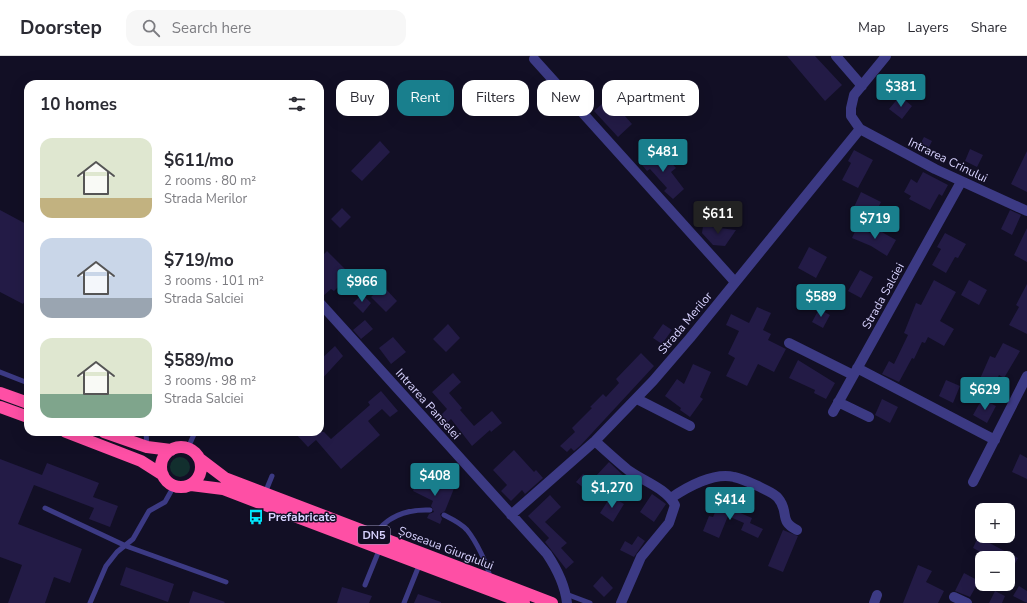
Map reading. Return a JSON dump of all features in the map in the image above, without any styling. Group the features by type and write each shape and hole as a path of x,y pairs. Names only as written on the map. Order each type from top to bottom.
{"highway":[{"path":"0,393 24,402"},
{"path":"0,407 24,416"},
{"path":"77,436 141,460 163,475"},
{"path":"115,436 147,447 171,450"},
{"path":"174,486 168,482 163,475 161,469 163,458 171,450 178,447 188,448"},
{"name":"Șoseaua Giurgiului","path":"188,448 193,450 200,459 225,478 552,603"},
{"path":"191,485 196,481 201,471 200,459"},
{"name":"Șoseaua Giurgiului","path":"174,486 182,487 191,485 223,489 524,603"}],"street":[{"path":"836,56 862,86"},
{"path":"860,129 851,116 854,95 886,56"},
{"path":"534,59 735,282"},
{"name":"Strada Merilor","path":"511,515 595,441 636,399 690,338 860,129"},
{"name":"Intrarea Crinului","path":"860,129 961,182 1027,211"},
{"name":"Strada Salciei","path":"833,412 961,182"},
{"name":"Intrarea Panselei","path":"324,307 547,554 555,566 566,599"},
{"path":"789,343 855,371 995,440"},
{"path":"973,482 1027,376"},
{"path":"636,399 690,426"},
{"path":"838,402 869,417"},
{"path":"595,441 630,471 671,498 675,505 669,523 641,557 621,603"},
{"path":"671,498 682,491 703,482 723,476 733,476 746,480 778,498 782,504 788,526 797,530"},
{"path":"954,597 966,603"}],"lane":[{"path":"0,372 24,381"},
{"path":"146,436 147,447"},
{"path":"188,448 193,436"},
{"path":"265,493 272,476"},
{"path":"90,603 106,566 117,552 133,539 149,510 165,502 174,486"},
{"path":"46,508 126,546 226,582"},
{"path":"375,535 388,520 411,510 430,510"},
{"path":"444,515 457,522 467,530 486,563 490,579"},
{"path":"364,586 380,548"},
{"path":"404,603 420,563"},
{"path":"566,599 590,603"}],"green space":[{"path":"180,457 187,460 190,467 187,474 180,477 173,474 170,467 173,460"}],"building":[{"path":"787,56 815,56 842,85 825,101"},
{"path":"900,96 912,106 902,119 889,109"},
{"path":"602,104 602,116 625,116 632,124 618,137 594,111"},
{"path":"924,137 932,141 926,153 918,148"},
{"path":"380,141 390,152 362,181 351,171"},
{"path":"970,149 983,155 977,167 965,161"},
{"path":"649,150 662,165 668,159 676,168 671,172 684,189 673,199 664,191 667,188 650,169 647,171 638,160"},
{"path":"854,150 873,160 858,188 842,180 851,163 848,161"},
{"path":"1027,151 1027,192 1011,184"},
{"path":"923,172 948,185 942,196 939,194 930,210 909,199 911,196 904,192 911,179 917,183"},
{"path":"861,192 881,202 874,216 854,207"},
{"path":"342,208 351,217 340,228 331,219"},
{"path":"0,210 24,223 24,302 23,304 0,292"},
{"path":"1010,210 1021,215 1012,235 1001,229"},
{"path":"703,226 736,230 725,246 713,245 702,233"},
{"path":"857,227 877,236 880,231 896,240 887,256 871,246 852,238"},
{"path":"1027,228 1027,262 1014,255"},
{"path":"945,233 966,244 958,258 955,257 946,273 932,265 941,249 937,247"},
{"path":"809,247 827,257 816,278 798,268"},
{"path":"327,251 351,275 334,291 331,289 324,295 324,254"},
{"path":"860,270 873,277 861,298 848,291"},
{"path":"934,280 956,292 940,321 954,329 944,346 928,337 925,343 922,342 914,359 912,358 899,382 882,374 889,361 894,364 908,335 904,333 916,303 921,305"},
{"path":"969,280 987,290 979,305 961,295"},
{"path":"1027,284 1027,334 1009,325 1019,307 1016,305"},
{"path":"383,286 397,301 386,312 371,297"},
{"path":"362,294 371,303 363,313 353,303"},
{"path":"757,307 771,313 763,330 771,334 768,340 786,349 774,372 758,364 747,386 726,376 735,358 728,354 739,331 726,325 731,314 749,323"},
{"path":"819,309 830,315 823,328 812,322"},
{"path":"365,320 373,329 361,339 353,330"},
{"path":"448,324 460,338 446,352 433,339"},
{"path":"663,324 672,330 662,344 653,338"},
{"path":"393,337 406,352 391,364 379,348"},
{"path":"1003,343 1020,351 1004,378 999,375 990,395 976,388 990,356 995,358"},
{"path":"335,346 343,356 324,377 324,356"},
{"path":"641,353 654,366 580,446 574,451 571,448 567,452 560,446 575,432 572,428 592,408 590,407 603,394 606,397 619,383 616,379"},
{"path":"798,360 835,383 826,399 814,393 815,390 789,378"},
{"path":"693,364 711,372 700,397 703,399 690,417 665,396 677,379 684,384"},
{"path":"453,373 461,382 449,393 462,408 460,410 474,426 492,411 502,423 491,432 490,430 472,446 451,419 442,427 436,420 447,409 432,392"},
{"path":"946,380 960,386 953,403 939,396"},
{"path":"381,391 398,411 390,417 382,409 368,421 380,435 341,469 316,440 308,447 298,436 324,436 324,432 331,439 370,405 368,402"},
{"path":"882,399 898,407 890,423 875,415"},
{"path":"982,399 996,406 987,423 973,415"},
{"path":"514,450 534,472 536,470 543,478 525,494 522,490 511,501 501,491 507,485 493,470"},
{"path":"1020,454 1027,458 1027,479 1012,472"},
{"path":"0,459 42,475 47,463 99,483 93,497 118,506 110,527 89,519 94,508 34,485 18,524 82,549 70,583 54,577 45,603 8,603 22,565 0,557"},
{"path":"609,462 625,477 612,492 595,477"},
{"path":"583,474 591,481 585,489 576,482"},
{"path":"418,478 440,485 442,481 455,486 445,511 440,514 442,519 440,524 427,518 429,514 434,512 431,506 433,501 413,491"},
{"path":"652,494 666,504 654,522 640,512"},
{"path":"550,495 561,507 545,522 567,543 561,548 574,562 566,569 545,542 549,538 528,516"},
{"path":"611,496 624,504 613,522 600,513"},
{"path":"720,501 739,509 738,512 752,518 750,523 763,529 758,538 741,530 744,523 728,516 719,538 703,531 709,516 713,517"},
{"path":"783,530 798,536 783,572 768,566"},
{"path":"638,536 645,541 634,557 620,550 625,541 632,545"},
{"path":"975,543 989,543 1005,551 979,551 973,548"},
{"path":"1015,556 1018,558 1015,563"},
{"path":"918,565 932,571 926,582 944,591 938,603 903,603"},
{"path":"126,567 174,584 168,602 120,585"},
{"path":"964,573 975,579 975,588 970,597 955,591"},
{"path":"602,576 613,588 604,597 593,586"},
{"path":"1019,586 1027,591 1027,603 1013,596"},
{"path":"342,587 372,596 369,603 337,603"},
{"path":"193,591 225,602 189,603"},
{"path":"995,591 1005,596 1002,603 989,603"},
{"path":"418,594 441,602 441,603 414,603"}],"place":[{"name":"Prefabricate","path":"256,517"}]}
